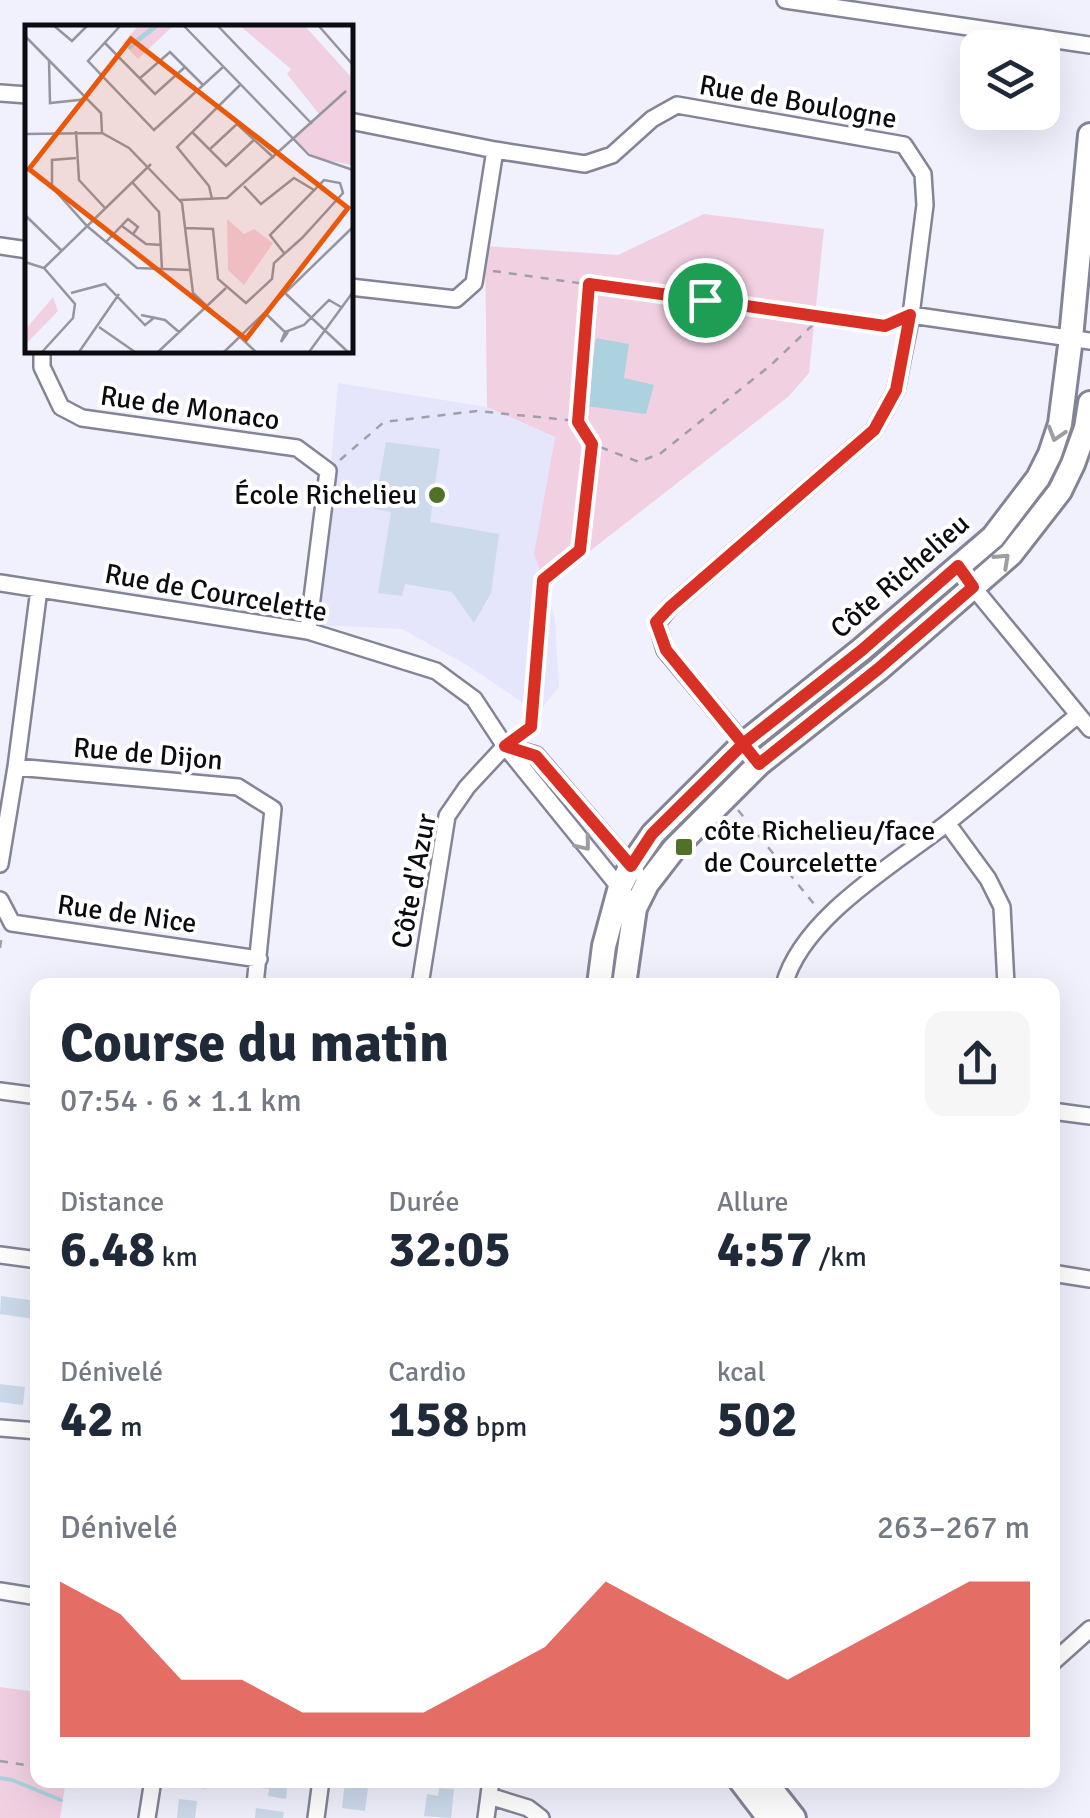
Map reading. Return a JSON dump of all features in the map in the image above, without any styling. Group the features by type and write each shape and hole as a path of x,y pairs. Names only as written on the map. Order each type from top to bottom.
{"street":[{"path":"785,0 879,7 1090,45"},
{"path":"0,93 25,95"},
{"name":"Rue de Boulogne","path":"352,121 586,164 612,155 652,119 676,106 904,145 923,174 925,204 896,390 874,430 656,622 666,650 743,744"},
{"name":"Côte Richelieu","path":"599,978 620,888 652,834 743,744 862,650 993,537 1038,478 1060,424 1080,339 1090,135"},
{"path":"352,287 456,299 474,283 495,150"},
{"path":"0,246 25,250"},
{"path":"910,315 1080,339"},
{"name":"Rue de Monaco","path":"42,352 42,367 61,407 82,418 298,448 328,471"},
{"name":"Côte Richelieu","path":"625,978 635,908 647,884 674,849 759,764 878,669 1011,554 1060,491 1086,428 1090,403"},
{"path":"308,630 328,471"},
{"path":"958,566 1090,730"},
{"name":"Rue de Courcelette","path":"0,583 308,630 436,670 474,700 505,746 635,908"},
{"path":"0,864 39,589"},
{"path":"786,978 788,968 825,918 1078,715"},
{"path":"743,744 759,764"},
{"name":"Rue de Courcelette","path":"505,746 536,756 647,884"},
{"name":"Côte d'Azur","path":"421,978 447,816 467,787 505,746"},
{"name":"Rue de Dijon","path":"16,767 238,787 273,809 256,978"},
{"path":"947,823 988,879 1002,907 1006,978"},
{"name":"Rue de Nice","path":"0,900 12,922 259,959"},
{"path":"0,1091 30,1095"},
{"path":"1060,1112 1090,1116"},
{"path":"0,1255 30,1259"},
{"path":"1060,1274 1090,1279"},
{"path":"0,1428 30,1430"},
{"path":"0,1591 30,1595"},
{"path":"1060,1657 1090,1629"},
{"path":"147,1818 151,1788"},
{"path":"316,1818 320,1788"},
{"path":"486,1818 490,1788 541,1818"},
{"path":"746,1788 770,1818"},
{"path":"770,1788 794,1818"}],"path":[{"path":"477,268 885,326 910,315"},
{"path":"589,284 578,422 592,444 639,462 661,453 772,365 821,317"},
{"path":"328,471 384,422 478,411 578,422"},
{"path":"505,746 531,727 543,580 580,550 592,444"},
{"path":"727,796 825,918"},
{"path":"0,1761 30,1766"}],"shaded area":[{"path":"704,214 824,229 809,373 789,396 545,586 534,554 555,437 487,407 485,246 618,255"},
{"path":"596,338 629,344 624,378 654,385 646,414 586,406"},
{"name":"École Richelieu","path":"338,383 487,407 555,437 534,554 555,619 559,687 538,713 470,667 402,629 317,625"},
{"path":"0,1687 30,1691 30,1788 65,1788 60,1818 0,1818"}],"building":[{"name":"École Richelieu","path":"386,442 440,449 430,522 499,534 491,593 474,623 452,592 405,584 402,596 378,593 391,512 374,509"},
{"path":"1,1296 30,1300 30,1318 0,1314"},
{"path":"0,1384 25,1387 23,1405 0,1402"},
{"path":"259,1788 287,1788 286,1799 268,1796 269,1789"},
{"path":"344,1788 368,1788 365,1811 342,1808"},
{"path":"439,1788 454,1789 451,1818 424,1816 427,1794 438,1796"},
{"path":"179,1799 197,1801 195,1818 177,1818"},
{"path":"256,1808 284,1812 283,1818 255,1818"}],"waterway":[{"path":"0,1778 30,1787"},
{"path":"32,1788 61,1800"}],"place":[{"name":"École Richelieu","path":"437,495"},
{"name":"côte Richelieu/face de Courcelette","path":"684,847"}],"route":[{"path":"705,300 589,284 578,422 592,444 580,550 543,580 531,727 505,746 536,756 631,866 652,834 743,744 759,764 973,587 958,566 862,650 743,744 666,650 656,622 874,430 896,390 910,315 885,326 705,300"}]}
